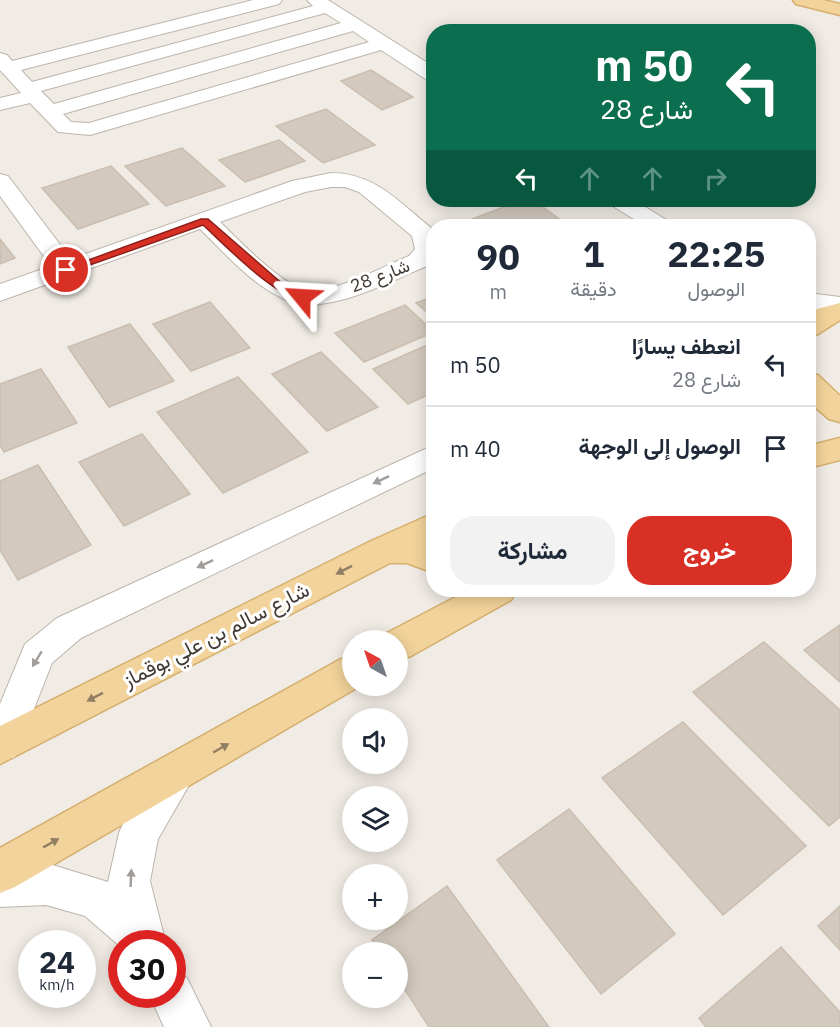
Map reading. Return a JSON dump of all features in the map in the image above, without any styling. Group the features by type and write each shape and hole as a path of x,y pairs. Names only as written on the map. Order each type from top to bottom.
{"main road":[{"path":"802,0 840,10"},
{"path":"816,323 827,315 840,311"},
{"path":"816,391 840,412"},
{"path":"816,455 840,449"},
{"name":"شارع سالم بن علي بوقماز","path":"1,746 426,529"},
{"path":"383,550 410,550 426,557"},
{"path":"408,636 444,605 473,597"},
{"path":"0,872 342,677"}],"street":[{"path":"273,0 6,56 28,89 48,112 65,128 77,129 106,126 384,43"},
{"path":"0,104 28,89 322,4 426,71"},
{"path":"48,112 355,25"},
{"path":"0,90 28,89"},
{"name":"شارع 28","path":"0,293 316,181 347,180 367,187 423,233 426,246"},
{"path":"0,182 66,270"},
{"path":"630,207 649,219"},
{"name":"شارع 28","path":"205,221 281,289 302,297 334,294 418,261 426,251"},
{"path":"816,302 840,305"},
{"path":"1,746 38,654 69,628 426,459"},
{"path":"140,930 129,881 139,833 177,773"},
{"path":"0,886 46,884 97,898 132,930"},
{"path":"178,1008 188,1027"}],"building":[{"path":"371,70 413,97 382,110 341,81"},
{"path":"326,109 375,145 323,163 276,126"},
{"path":"279,140 305,161 245,182 219,160"},
{"path":"182,148 225,186 166,206 125,166"},
{"path":"111,166 149,204 78,229 42,188"},
{"path":"504,207 543,207 559,219 472,219"},
{"path":"0,239 15,258 0,264"},
{"path":"426,299 426,311 416,303"},
{"path":"210,302 250,348 191,371 153,324"},
{"path":"405,305 426,325 426,335 364,362 335,333"},
{"path":"130,324 174,381 109,407 68,347"},
{"path":"426,346 426,396 408,404 373,369"},
{"path":"321,352 378,407 327,431 272,374"},
{"path":"41,369 77,423 4,452 0,445 0,384"},
{"path":"238,377 308,452 223,493 157,412"},
{"path":"142,434 190,494 124,526 79,462"},
{"path":"38,465 91,545 18,580 0,550 0,481"},
{"path":"840,625 840,682 804,650"},
{"path":"764,642 840,710 840,817 829,826 693,692"},
{"path":"683,722 806,846 723,915 602,778"},
{"path":"569,809 675,934 601,994 497,860"},
{"path":"447,886 549,1027 429,1027 408,994 408,942 373,942 372,940 386,930 408,930 408,914"},
{"path":"840,906 840,950 818,926"},
{"path":"781,947 840,1012 840,1027 706,1027 699,1018"}],"route":[{"path":"66,270 205,221 281,289 302,297"}]}
